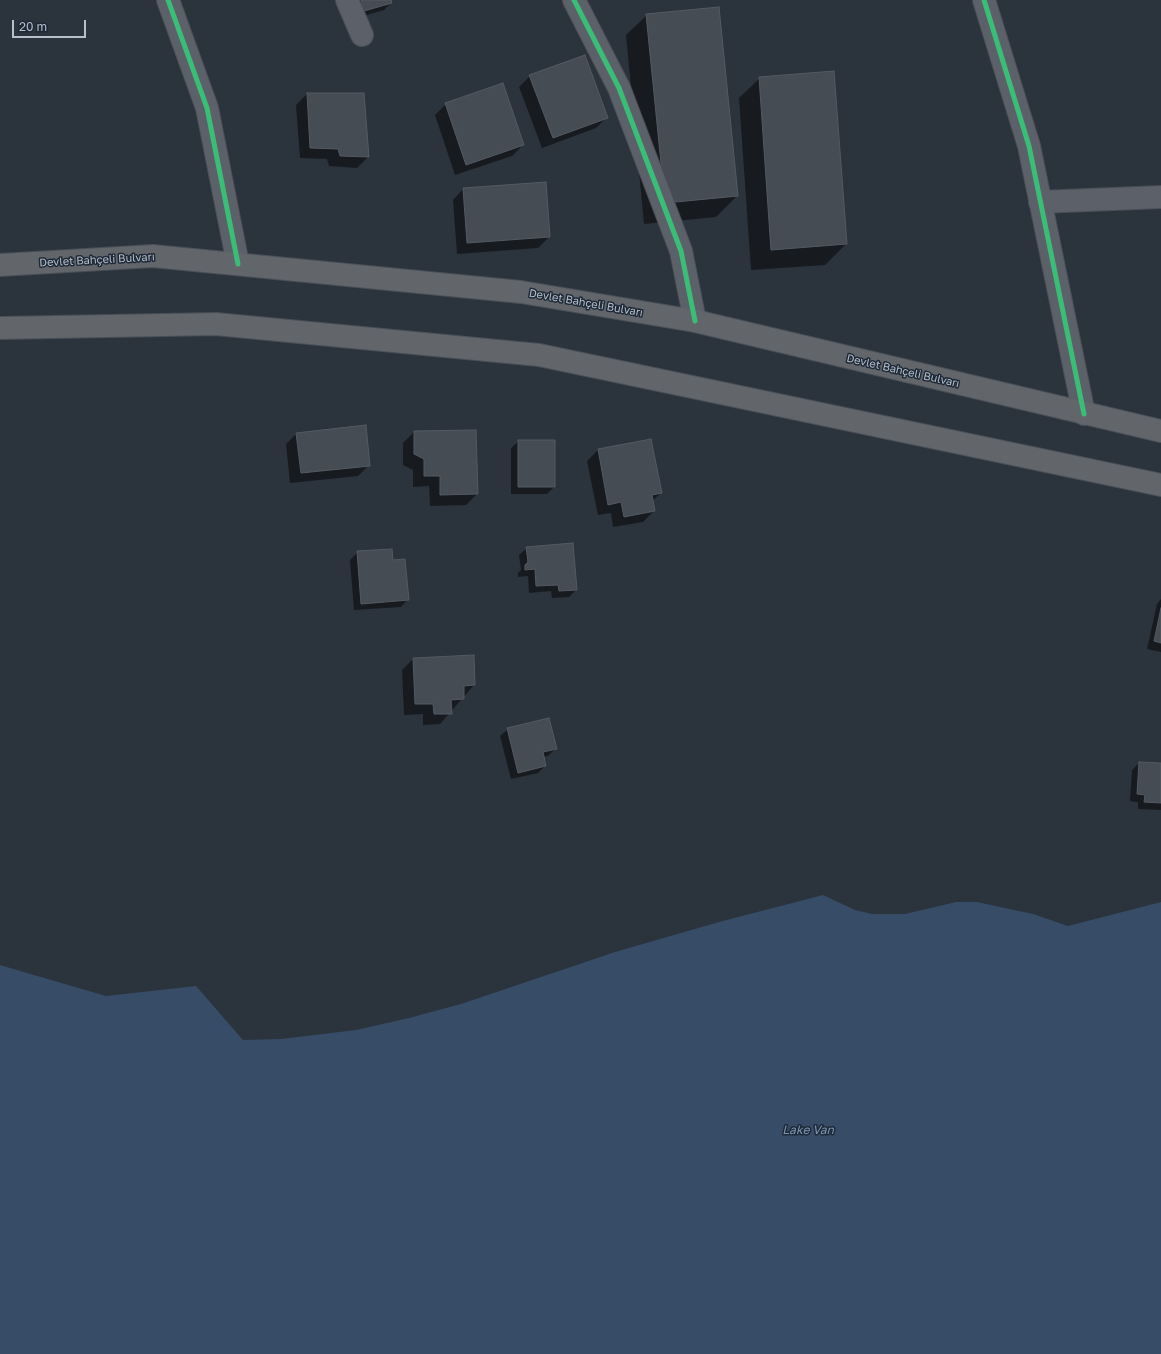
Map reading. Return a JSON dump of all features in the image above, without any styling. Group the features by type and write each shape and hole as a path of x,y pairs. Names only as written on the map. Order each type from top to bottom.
{"highway":[{"name":"Devlet Bahçeli Bulvarı","path":"0,265 153,256 521,292 695,321 1161,431"},
{"path":"0,328 216,324 539,355 1161,485"}],"street":[{"path":"168,0 207,108 238,264"},
{"path":"347,0 362,34"},
{"path":"574,0 619,88 681,251 695,321"},
{"path":"984,0 1029,146 1084,414"},
{"path":"1040,202 1161,197"}],"water":[{"name":"Lake Van","path":"823,895 855,910 872,914 905,914 956,902 977,902 1033,914 1068,926 1161,902 1161,1354 0,1354 0,965 106,996 196,986 243,1040 281,1039 356,1030 409,1018 461,1004 615,952 719,922"}],"building":[{"path":"361,0 391,0 392,3 364,11"},
{"path":"719,7 738,196 665,203 646,14"},
{"path":"585,55 608,118 553,138 529,75"},
{"path":"834,71 847,244 771,250 759,77"},
{"path":"503,83 524,145 466,165 445,103"},
{"path":"307,93 364,93 369,157 340,156 338,149 310,148"},
{"path":"546,182 550,237 467,243 463,188"},
{"path":"366,425 370,466 301,473 296,433"},
{"path":"476,430 478,494 440,495 440,476 424,476 424,459 414,454 414,431"},
{"path":"651,439 662,493 652,495 655,511 624,517 621,502 608,505 598,449"},
{"path":"518,440 555,440 555,487 518,487"},
{"path":"573,543 577,590 559,591 558,585 536,586 535,569 525,570 525,565 528,562 526,547"},
{"path":"392,549 393,560 405,559 409,600 361,604 357,551"},
{"path":"1161,608 1161,643 1154,641"},
{"path":"474,655 475,685 464,686 464,699 451,700 452,714 434,714 433,704 415,704 413,658"},
{"path":"549,718 557,749 543,752 546,766 518,773 507,728"},
{"path":"1139,762 1161,763 1161,803 1144,802 1145,795 1137,794"}],"cycle path":[{"path":"168,0 207,108 238,264"},
{"path":"574,0 619,88 681,251 695,321"},
{"path":"984,0 1029,146 1084,414"}]}
